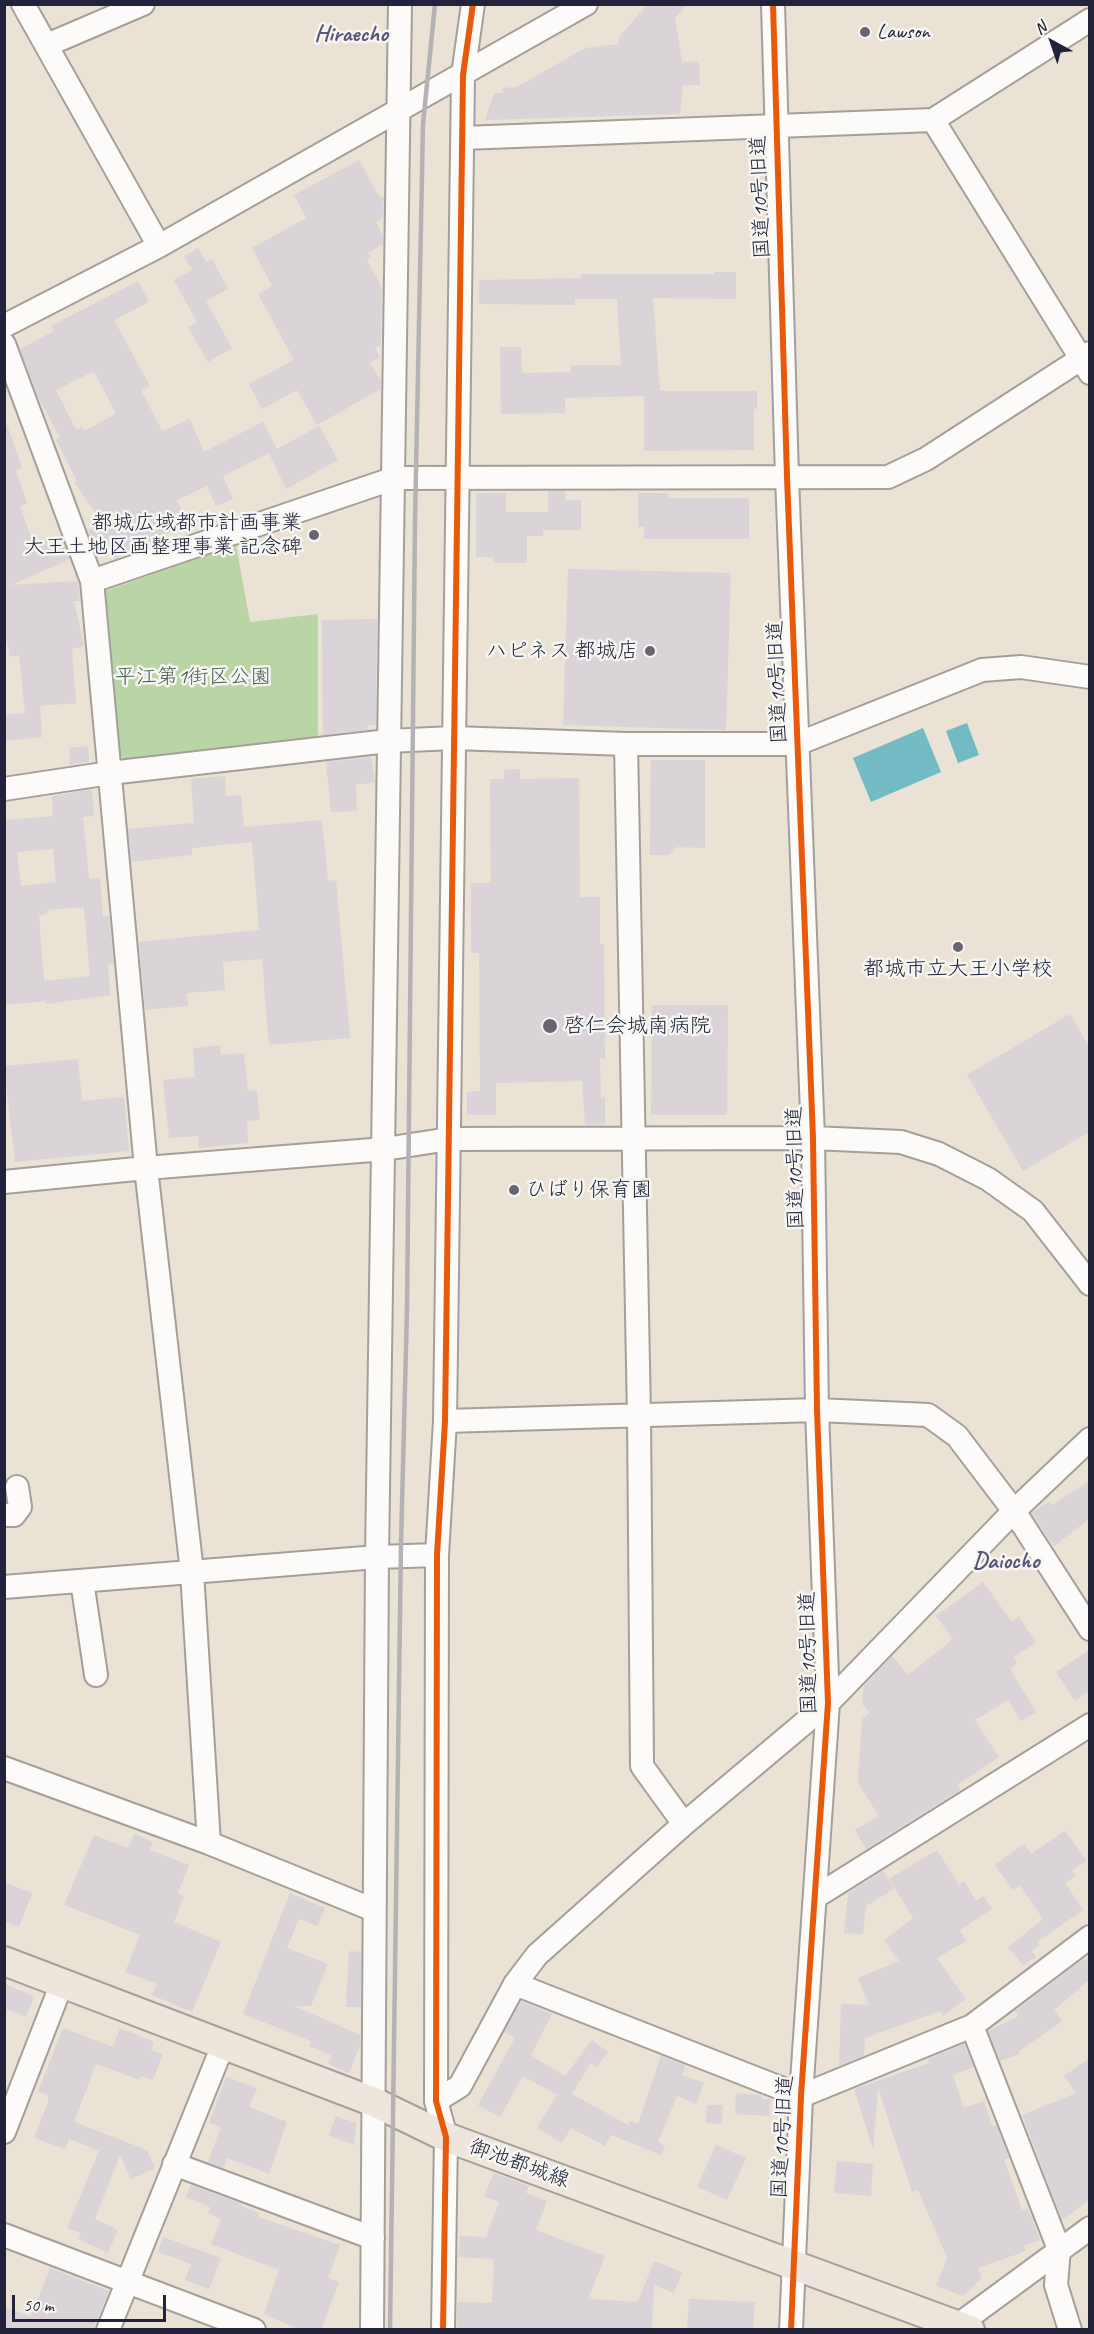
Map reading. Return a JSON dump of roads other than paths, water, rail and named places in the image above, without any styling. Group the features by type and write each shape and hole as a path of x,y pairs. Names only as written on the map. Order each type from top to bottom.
{"main road":[{"name":"御池都城線","path":"4,1961 374,2102 446,2137 964,2327"}],"street":[{"path":"23,4 159,246"},
{"path":"47,45 143,4"},
{"path":"372,2330 377,1557 385,1149 388,741 400,4"},
{"path":"443,2330 446,2137 436,2101 438,1555 445,1421 463,75 474,4"},
{"path":"4,326 159,246 585,4"},
{"name":"国道10号旧道","path":"772,4 786,477 813,1138 817,1410 828,1702 817,1896 801,2096 791,2330"},
{"path":"463,138 933,120 1089,20"},
{"path":"92,581 394,478 888,477 926,459 1086,362 933,120"},
{"path":"4,344 92,581 146,1168 192,1572 209,1843"},
{"path":"4,789 110,773 388,741 453,738 626,744 797,744 981,670 1021,667 1089,677"},
{"path":"626,744 639,1416 642,1766 684,1824"},
{"path":"4,1182 385,1149 449,1139 813,1138 901,1142 939,1154 988,1179 1033,1211 1089,1284"},
{"path":"445,1421 817,1410 928,1414 957,1436 1014,1511 1089,1629"},
{"path":"436,2101 460,2086 514,1984 537,1955 684,1824 828,1702 1014,1511 1089,1439"},
{"path":"4,1515 14,1515 20,1507 17,1487"},
{"path":"4,1587 377,1557 438,1555"},
{"path":"82,1581 96,1675"},
{"path":"817,1896 1089,1725"},
{"path":"4,1768 209,1843 374,1910"},
{"path":"514,1984 801,2096 972,2026 1089,1937"},
{"path":"4,2132 62,1983"},
{"path":"972,2026 1059,2249 1056,2285 1070,2330"},
{"path":"108,2330 223,2045"},
{"path":"174,2164 373,2238"},
{"path":"964,2327 1059,2249 1089,2228"},
{"path":"4,2235 254,2330"}],"water":[{"path":"967,723 979,755 958,763 946,731"},
{"path":"923,728 941,772 871,802 853,758"}],"railway":[{"path":"390,2330 401,1543 407,1309 415,521 423,124 435,4"}],"place":[{"name":"Lawson","path":"865,32"},
{"name":"都城広域都市計画事業 大王土地区画整理事業 記念碑","path":"314,535"},
{"name":"ハピネス 都城店","path":"650,651"},
{"name":"都城市立大王小学校","path":"958,947"},
{"name":"啓仁会城南病院","path":"550,1026"},
{"name":"ひばり保育園","path":"514,1190"}],"district":[{"name":"Hiraecho","path":"351,35"},
{"name":"Daiocho","path":"1006,1562"}],"park label":[{"name":"平江第1街区公園","path":"193,677"}]}
